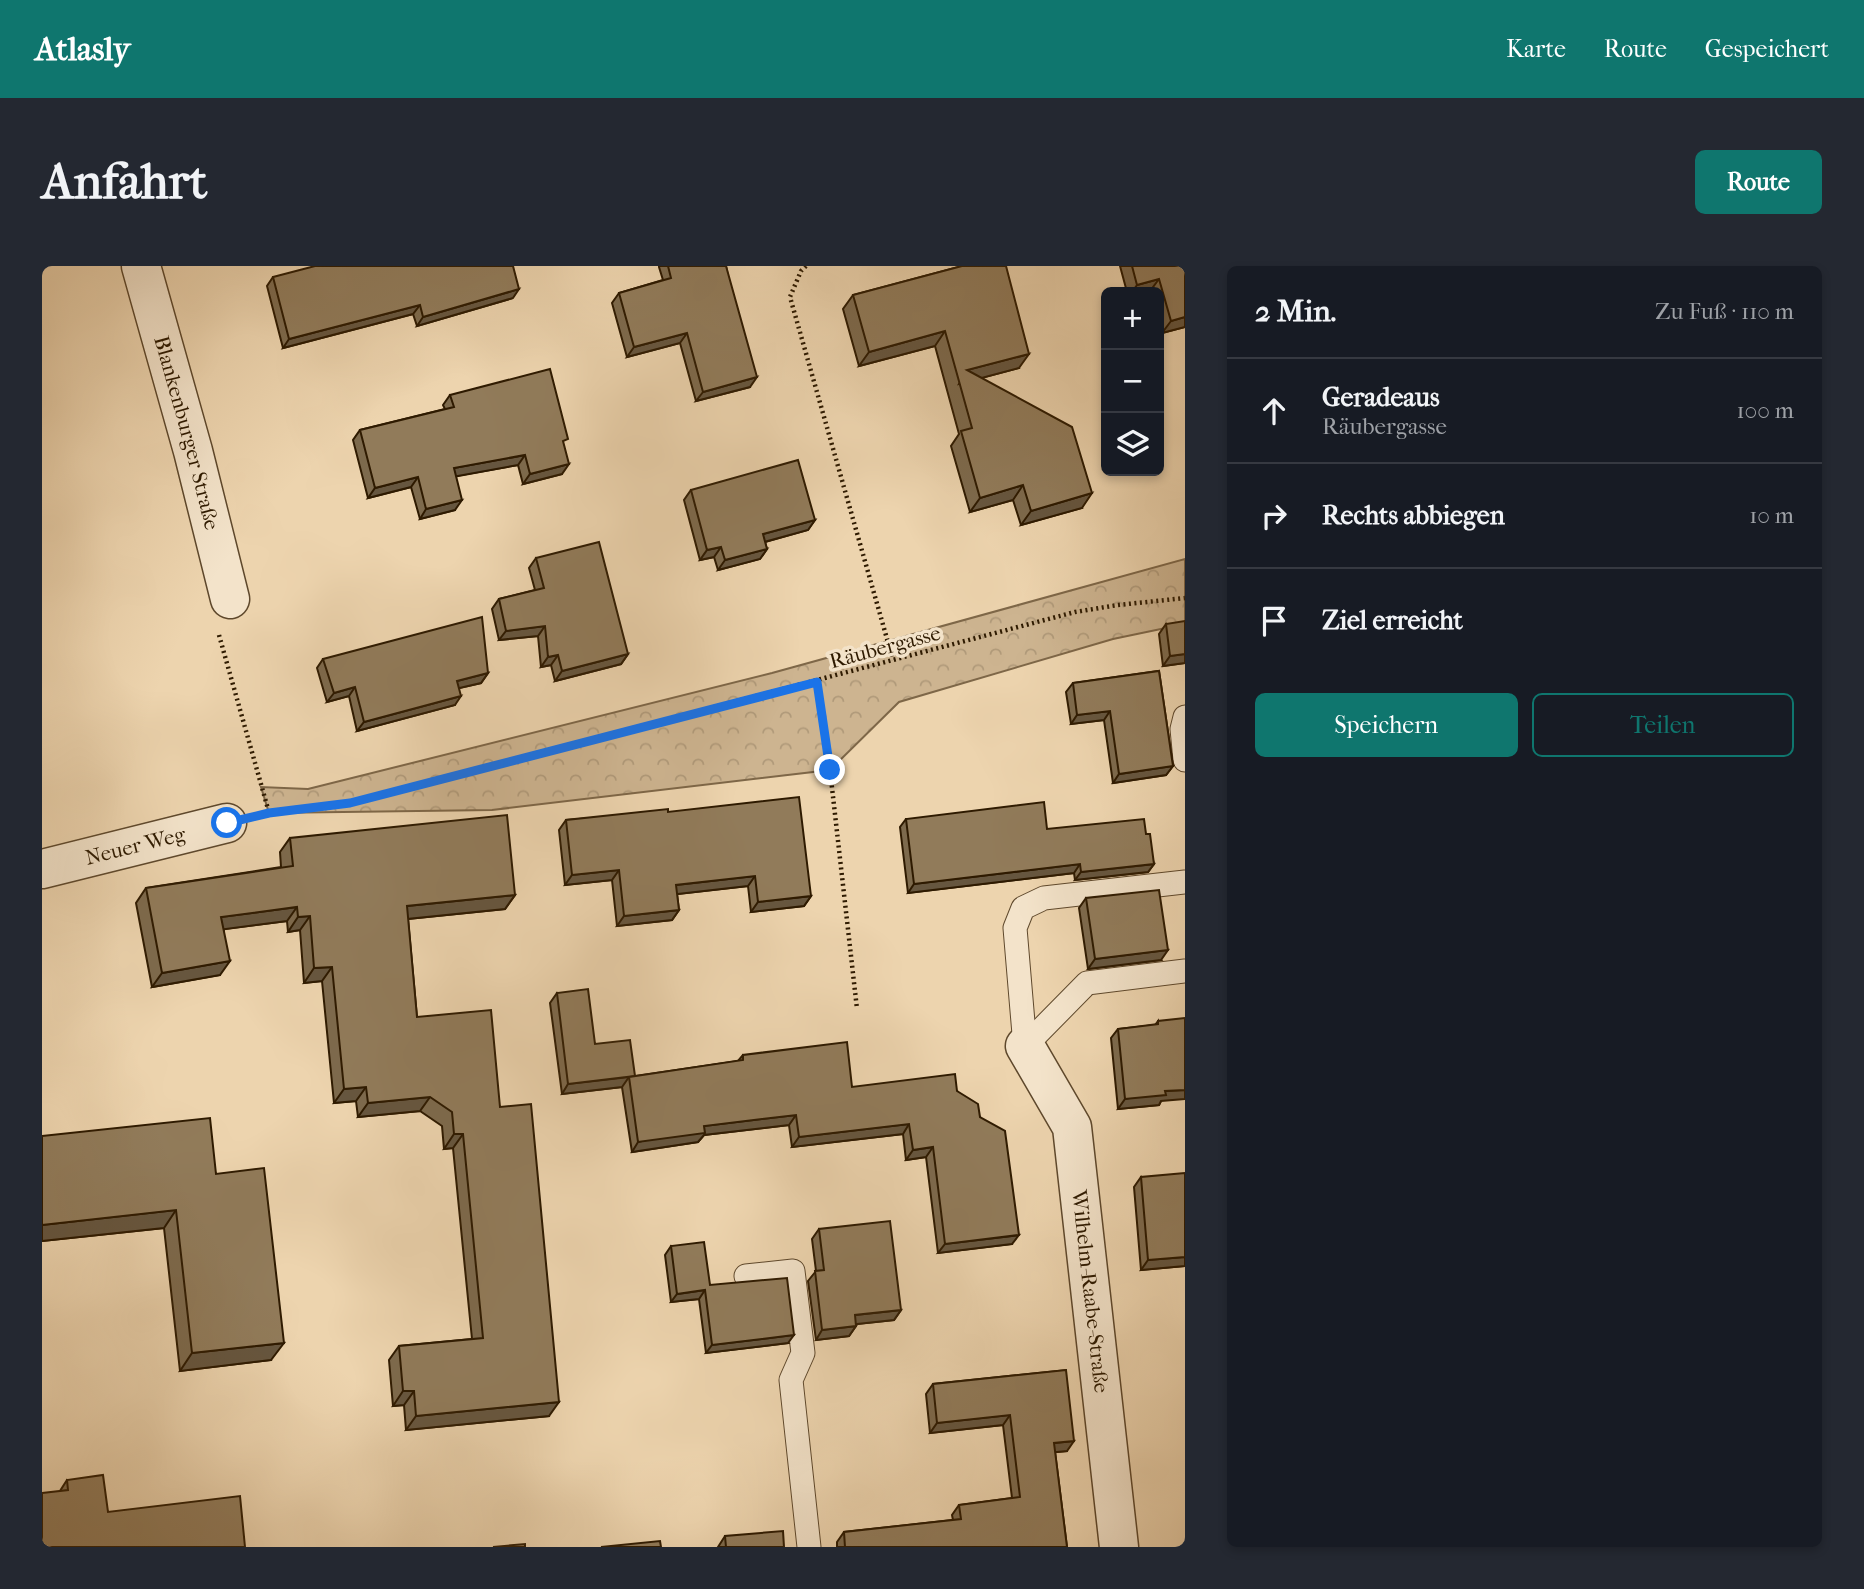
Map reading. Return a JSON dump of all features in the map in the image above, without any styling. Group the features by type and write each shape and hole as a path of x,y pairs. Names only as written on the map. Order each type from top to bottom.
{"street":[{"name":"Blankenburger Straße","path":"141,266 193,451 230,599"},
{"name":"Neuer Weg","path":"42,869 227,823"},
{"name":"Wilhelm-Raabe-Straße","path":"1025,1046 1072,1127 1119,1547"}],"lane":[{"path":"1185,717 1182,729 1185,760"},
{"path":"1025,1046 1015,928 1023,908 1044,898 1185,882"},
{"path":"1025,1046 1087,983 1185,971"},
{"path":"746,1276 793,1271 803,1353 791,1380 809,1547"}],"path":[{"path":"806,266 790,297 893,660"},
{"name":"Räubergasse","path":"227,823 269,813 350,803 1075,612 1185,598"},
{"path":"230,599 211,606 269,813"},
{"path":"817,682 830,770 857,1009"}],"green space":[{"path":"1185,559 1185,624 1113,639 899,702 830,770 492,810 269,813 261,787 308,789 772,673"}],"building":[{"path":"315,266 513,266 519,289 423,317 420,305 289,339 273,277"},
{"path":"668,266 726,266 757,377 703,392 687,333 634,347 619,293 671,278"},
{"path":"962,266 1006,266 1029,354 967,370 1072,427 1092,493 1031,511 1023,485 980,498 961,431 972,428 945,331 869,352 853,295"},
{"path":"1132,266 1185,266 1185,317 1171,321 1164,287 1161,287 1159,279 1137,285"},
{"path":"550,369 568,439 563,441 569,464 530,474 525,455 454,468 462,500 426,509 418,477 375,488 360,430 454,407 450,395"},
{"path":"798,460 815,520 763,534 767,549 725,560 721,547 707,550 691,490"},
{"path":"599,542 628,654 562,671 558,655 548,657 545,626 506,631 499,599 544,588 536,558"},
{"path":"482,617 488,673 457,681 461,696 364,722 355,687 334,693 323,659"},
{"path":"1185,621 1185,654 1170,656 1166,624"},
{"path":"1159,671 1173,766 1119,774 1110,711 1077,715 1073,683"},
{"path":"799,797 811,896 758,902 755,876 676,885 679,910 624,916 619,870 572,875 566,820"},
{"path":"1044,802 1047,829 1144,819 1146,834 1150,834 1154,864 1081,872 1080,864 914,884 906,819"},
{"path":"507,815 515,895 407,906 417,1017 491,1010 500,1107 531,1104 559,1402 416,1416 414,1391 403,1391 399,1346 483,1338 463,1134 454,1134 452,1112 430,1097 368,1103 366,1087 344,1089 332,967 314,968 310,916 298,917 297,907 221,917 230,961 162,973 146,888 293,866 290,838"},
{"path":"1159,890 1168,950 1095,959 1086,898"},
{"path":"588,989 595,1044 630,1040 635,1076 568,1084 557,993"},
{"path":"1185,1018 1185,1090 1165,1091 1166,1095 1125,1099 1118,1029"},
{"path":"847,1042 852,1087 955,1074 957,1091 978,1104 980,1117 1005,1131 1019,1235 945,1244 933,1147 913,1150 909,1124 799,1137 796,1115 704,1126 705,1133 638,1142 629,1077 743,1060 743,1055"},
{"path":"210,1118 216,1174 264,1168 284,1343 192,1353 176,1210 42,1225 42,1136"},
{"path":"1185,1173 1185,1257 1148,1260 1141,1177"},
{"path":"890,1221 901,1310 855,1315 856,1326 822,1330 815,1271 824,1270 819,1229"},
{"path":"704,1242 710,1285 787,1278 794,1335 712,1345 705,1290 677,1294 671,1246"},
{"path":"1066,1370 1074,1441 1054,1443 1067,1547 845,1547 844,1532 961,1519 959,1505 1020,1497 1010,1415 937,1423 933,1384"},
{"path":"103,1475 108,1512 240,1496 245,1547 42,1547 42,1493 68,1490 67,1480"},
{"path":"783,1531 784,1547 726,1547 725,1536"},
{"path":"660,1541 661,1547 601,1547"},
{"path":"525,1544 525,1547 493,1547"}],"route":[{"path":"227,823 269,813 350,803 817,682 830,770"}]}
